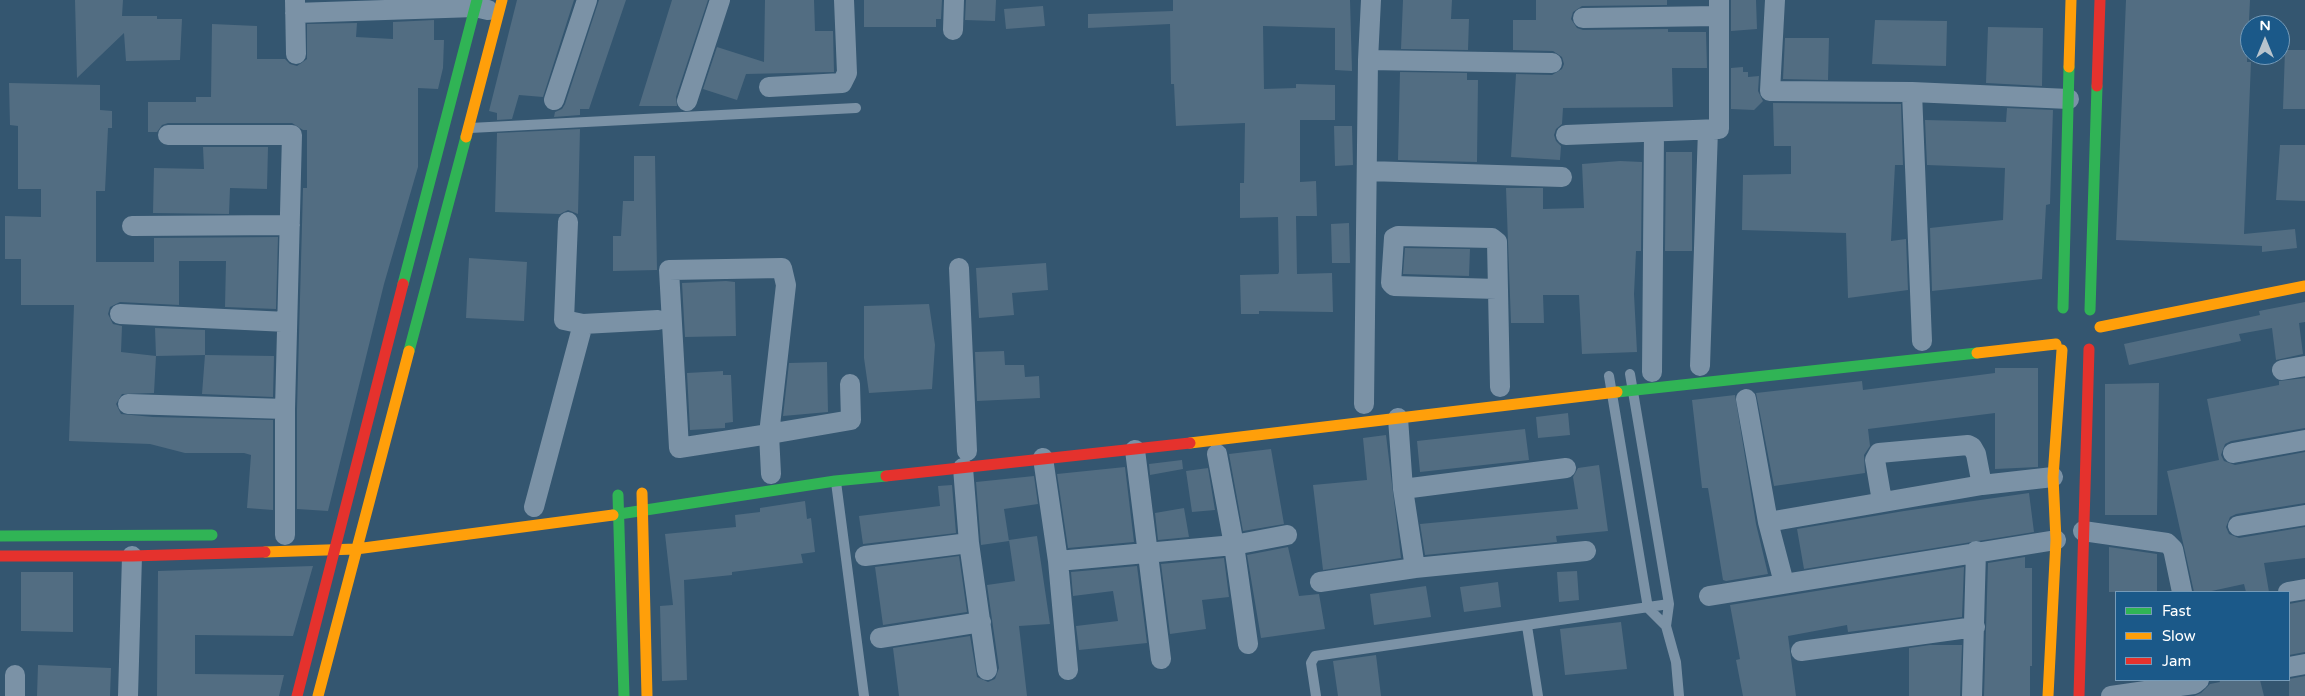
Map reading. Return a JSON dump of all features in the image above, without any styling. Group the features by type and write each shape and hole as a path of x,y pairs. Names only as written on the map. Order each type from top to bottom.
{"street":[{"path":"554,100 587,0"},
{"path":"687,101 720,0"},
{"path":"769,87 842,83 847,74 844,0"},
{"path":"953,30 954,0"},
{"path":"1364,404 1368,60 1371,0"},
{"path":"1775,0 1770,91 1912,92 2069,99"},
{"path":"0,556 132,556 356,549 642,511 836,481 966,455 1043,458 1135,450 1501,405 2059,347 2076,354 2089,350 2098,340 2100,327 2098,320 2090,310 2077,305 2060,311 2069,99 2071,0"},
{"path":"2090,310 2100,0"},
{"path":"318,696 356,549 365,532 457,128 476,3"},
{"path":"296,54 295,7 476,3 501,7 457,128 340,534 297,696"},
{"path":"1566,135 1720,129 1718,8 1583,18"},
{"path":"1368,60 1552,63"},
{"path":"1912,92 1922,341"},
{"path":"1700,366 1708,130"},
{"path":"1604,377 1657,371 1654,132"},
{"path":"168,135 292,135 285,409 285,535"},
{"path":"1368,171 1562,177"},
{"path":"568,222 564,320 583,324 658,320"},
{"path":"132,226 290,225"},
{"path":"1498,290 1394,286 1391,283 1394,238 1398,236 1494,238 1497,242 1498,290 1500,388"},
{"path":"771,474 769,434 786,285 782,268 669,270 678,448 769,434 851,420 850,384"},
{"path":"959,268 969,542 987,670"},
{"path":"2100,327 2305,286"},
{"path":"120,314 287,322"},
{"path":"534,507 583,324"},
{"path":"2051,329 2059,347 2053,477 2072,517 2167,542 2173,549 2182,591"},
{"path":"2072,517 2056,540 2048,692 2079,692 2072,517 2089,350"},
{"path":"2282,370 2305,366"},
{"path":"1746,399 1768,522 1784,583"},
{"path":"128,404 285,409"},
{"path":"1398,418 1403,488 1415,568"},
{"path":"2233,453 2305,440"},
{"path":"1882,501 1875,460 1879,453 1968,445 1972,447 1976,454 1982,485"},
{"path":"1135,450 1161,659"},
{"path":"1218,454 1234,545 1248,644"},
{"path":"1043,458 1058,561 1068,670"},
{"path":"1403,488 1566,468"},
{"path":"1768,522 1982,485 2053,477"},
{"path":"624,696 619,514 614,496 646,491 642,511 647,696"},
{"path":"2238,526 2305,515"},
{"path":"322,534 365,532"},
{"path":"0,536 226,535"},
{"path":"1058,561 1234,545 1287,535"},
{"path":"1709,596 1976,551 2056,540"},
{"path":"865,556 969,542"},
{"path":"1320,582 1415,568 1586,551"},
{"path":"1972,696 1976,551"},
{"path":"128,696 132,556"},
{"path":"2290,592 2305,589"},
{"path":"880,638 981,622"},
{"path":"1802,651 1975,627"},
{"path":"2290,667 2305,664"},
{"path":"15,675 15,696"},
{"path":"2111,696 2194,684 2198,681"}],"lane":[{"path":"457,128 856,108"},
{"path":"1630,374 1669,604 1666,626 1676,662 1679,696"},
{"path":"1604,377 1612,394 1648,608 1666,626"},
{"path":"836,481 864,696"},
{"path":"1316,696 1311,663 1315,656 1669,604"},
{"path":"1527,626 1538,696"}],"building":[{"path":"75,0 123,0 122,16 157,16 157,19 182,19 180,60 126,61 124,33 77,78"},
{"path":"517,0 574,0 543,97 519,95 512,119 497,120 497,113 489,111"},
{"path":"599,0 626,0 589,109 580,109 580,115 554,117 555,112 562,109 565,104"},
{"path":"672,0 708,0 676,97 677,106 639,106"},
{"path":"765,0 814,0 815,31 833,31 834,72 746,74 737,100 703,89 717,47 764,62"},
{"path":"864,0 942,0 941,19 936,19 936,27 864,27"},
{"path":"966,0 996,0 995,21 965,20"},
{"path":"1173,0 1350,0 1352,71 1335,70 1335,28 1263,26 1264,89 1296,88 1296,84 1335,85 1335,120 1300,120 1300,182 1316,181 1317,216 1296,216 1297,274 1332,273 1333,312 1259,311 1259,314 1241,314 1240,275 1278,274 1279,272 1278,217 1240,218 1240,183 1244,183 1245,123 1176,126 1174,84 1171,84 1170,24 1088,28 1088,14 1173,11"},
{"path":"1403,0 1452,0 1451,19 1469,19 1468,50 1401,49"},
{"path":"1536,0 1667,0 1667,5 1582,6 1573,12 1571,19 1577,28 1583,30 1668,29 1668,32 1706,32 1707,68 1672,68 1673,107 1563,108 1562,124 1556,129 1554,135 1556,141 1561,146 1560,160 1511,157 1516,74 1552,75 1562,69 1564,64 1562,57 1553,51 1513,50 1513,20 1536,20"},
{"path":"1731,0 1756,0 1757,29 1731,31"},
{"path":"2126,0 2250,0 2249,15 2240,15 2240,65 2251,65 2244,234 2295,229 2297,248 2262,252 2262,246 2116,240"},
{"path":"1043,6 1045,26 1006,29 1004,9"},
{"path":"434,20 434,40 444,40 443,68 438,89 418,88 418,167 384,284 328,511 297,509 297,409 303,188 307,188 307,130 303,130 292,123 168,123 162,125 157,132 148,132 148,102 196,102 196,97 211,97 212,24 257,26 257,59 285,59 290,64 297,66 307,59 307,24 357,23 356,37 393,39 393,22"},
{"path":"1875,20 1947,21 1946,66 1872,64"},
{"path":"1988,27 2043,28 2042,86 1986,83"},
{"path":"1785,38 1829,38 1828,80 1783,79"},
{"path":"2290,50 2305,50 2305,109 2283,109 2284,65 2290,65"},
{"path":"1743,67 1743,72 1748,72 1748,77 1759,76 1758,91 1763,101 1754,110 1731,109 1731,68"},
{"path":"1400,72 1467,73 1467,80 1478,80 1477,162 1398,160"},
{"path":"9,83 100,85 100,110 112,111 112,128 108,128 105,191 96,191 96,262 154,262 154,238 278,237 276,309 225,307 226,261 179,261 179,305 120,302 110,307 108,314 113,324 122,326 121,352 156,356 154,393 122,394 116,404 121,414 153,417 273,420 273,510 247,508 251,455 244,453 185,453 150,444 69,441 74,305 21,305 21,259 5,259 5,216 41,217 41,189 18,189 18,126 10,125"},
{"path":"1773,103 1901,104 1903,165 1895,165 1891,241 1906,239 1908,290 1848,298 1846,233 1742,230 1743,175 1791,174 1791,146 1774,146"},
{"path":"2007,108 2053,110 2050,204 2046,205 2042,279 1932,291 1930,228 2003,220 2005,168 1927,165 1925,120 2006,122"},
{"path":"1334,126 1352,126 1353,165 1335,166"},
{"path":"580,129 578,214 568,210 560,214 495,212 497,133"},
{"path":"2280,145 2305,145 2305,201 2276,200"},
{"path":"203,147 268,147 267,189 230,188 229,214 153,213 154,168 204,169"},
{"path":"1666,152 1692,152 1692,251 1665,251"},
{"path":"634,156 655,156 657,270 613,271 613,236 621,236 623,201 634,201"},
{"path":"1620,161 1642,162 1641,251 1636,251 1634,294 1637,352 1582,354 1579,295 1543,295 1544,323 1511,323 1506,188 1543,188 1543,209 1584,208 1582,164"},
{"path":"1349,223 1350,263 1332,263 1331,224"},
{"path":"1405,248 1470,249 1469,276 1403,274"},
{"path":"469,258 527,262 524,321 466,318"},
{"path":"1046,263 1048,290 1012,293 1014,315 979,318 976,268"},
{"path":"735,282 736,336 685,337 682,283"},
{"path":"2305,302 2305,322 2299,323 2303,354 2276,360 2272,328 2239,334 2241,341 2129,365 2124,344 2260,315 2259,311"},
{"path":"929,304 935,345 932,389 869,393 864,358 864,306"},
{"path":"155,328 205,330 205,355 156,356"},
{"path":"1004,351 1005,365 1024,365 1025,377 1039,376 1040,398 977,401 975,352"},
{"path":"205,355 274,356 273,397 202,394"},
{"path":"827,362 828,412 783,416 789,363"},
{"path":"1995,368 2038,368 2038,467 1995,469 1995,413 1868,429 1870,446 1864,455 1865,473 1774,486 1756,393 1862,381 1863,390 1995,373"},
{"path":"723,371 723,375 731,375 733,422 725,423 725,428 690,430 687,373"},
{"path":"2305,378 2305,428 2231,441 2225,444 2221,455 2224,461 2235,465 2305,452 2305,503 2236,514 2230,517 2226,527 2229,534 2239,538 2305,527 2305,558 2264,563 2269,591 2246,591 2244,584 2212,591 2194,591 2167,471 2219,460 2207,399 2279,385 2279,381"},
{"path":"2159,383 2157,515 2105,515 2105,384"},
{"path":"1735,395 1756,524 1768,574 1726,581 1723,580 1708,488 1702,488 1692,400"},
{"path":"1568,413 1570,435 1538,438 1536,417"},
{"path":"1525,429 1529,460 1420,472 1417,441"},
{"path":"1386,435 1401,558 1323,570 1313,485 1367,480 1363,438"},
{"path":"1271,449 1284,524 1243,531 1229,454"},
{"path":"1182,460 1183,469 1150,475 1149,464"},
{"path":"1599,465 1608,531 1556,536 1557,542 1425,555 1420,524 1578,509 1573,477 1578,468"},
{"path":"1125,467 1134,542 1068,548 1057,474"},
{"path":"1208,468 1215,510 1192,512 1186,471"},
{"path":"1034,476 1038,504 1004,509 1009,541 981,545 976,482"},
{"path":"952,485 956,533 863,544 859,516 940,506 938,486"},
{"path":"2029,493 2034,532 1804,569 1797,529"},
{"path":"805,501 807,519 811,518 815,552 801,554 803,563 732,572 732,575 684,580 687,680 662,681 660,606 673,605 665,534 736,527 735,515 760,512 760,508"},
{"path":"1184,508 1189,537 1158,540 1155,513"},
{"path":"1037,536 1050,624 1019,626 1027,696 899,696 893,648 970,636 977,677 988,682 995,679 999,668 987,585 1015,581 1009,540"},
{"path":"1288,547 1299,596 1319,594 1325,629 1261,638 1247,555"},
{"path":"2109,547 2157,554 2157,591 2109,592"},
{"path":"959,556 967,612 883,625 875,567"},
{"path":"2025,557 2025,568 2032,568 2032,666 2030,666 2030,696 1984,696 1988,563"},
{"path":"1224,558 1229,597 1202,600 1206,629 1170,634 1161,564"},
{"path":"313,566 293,636 195,635 195,674 284,675 279,696 157,696 158,571"},
{"path":"1137,566 1147,643 1079,650 1076,626 1118,621 1113,591 1073,596 1071,572"},
{"path":"1964,567 1962,617 1848,632 1847,625 1788,636 1796,696 1743,696 1736,660 1740,659 1730,605"},
{"path":"1577,571 1579,600 1559,602 1557,572"},
{"path":"21,572 73,572 73,632 21,631"},
{"path":"1498,582 1501,607 1464,612 1460,587"},
{"path":"1426,586 1431,617 1374,625 1370,594"},
{"path":"2305,601 2305,652 2290,655 2290,604"},
{"path":"1621,622 1627,669 1565,675 1560,629"},
{"path":"1930,645 1962,645 1960,696 1909,696 1909,648"},
{"path":"1376,655 1381,696 1338,696 1333,661"},
{"path":"38,665 111,668 110,696 37,696"},
{"path":"2305,676 2305,696 2289,696 2290,679"},
{"path":"2260,681 2264,696 2194,696 2201,693 2210,684"}],"traffic: fast":[{"path":"403,284 477,0"},
{"path":"2063,308 2069,67"},
{"path":"2090,310 2097,86"},
{"path":"409,351 466,137"},
{"path":"1617,392 1977,353"},
{"path":"613,515 835,481 886,476"},
{"path":"618,495 624,696"},
{"path":"0,536 212,535"}],"traffic: slow":[{"path":"466,137 502,0"},
{"path":"2069,67 2071,0"},
{"path":"2100,327 2305,286"},
{"path":"1977,353 2056,344"},
{"path":"2048,696 2056,540 2053,477 2062,350"},
{"path":"318,696 409,351"},
{"path":"1190,443 1617,392"},
{"path":"642,493 647,696"},
{"path":"265,552 356,549 613,515"}],"traffic: jam":[{"path":"2097,86 2100,0"},
{"path":"297,696 403,284"},
{"path":"2079,696 2089,349"},
{"path":"886,476 1190,443"},
{"path":"0,556 132,556 265,552"}]}
